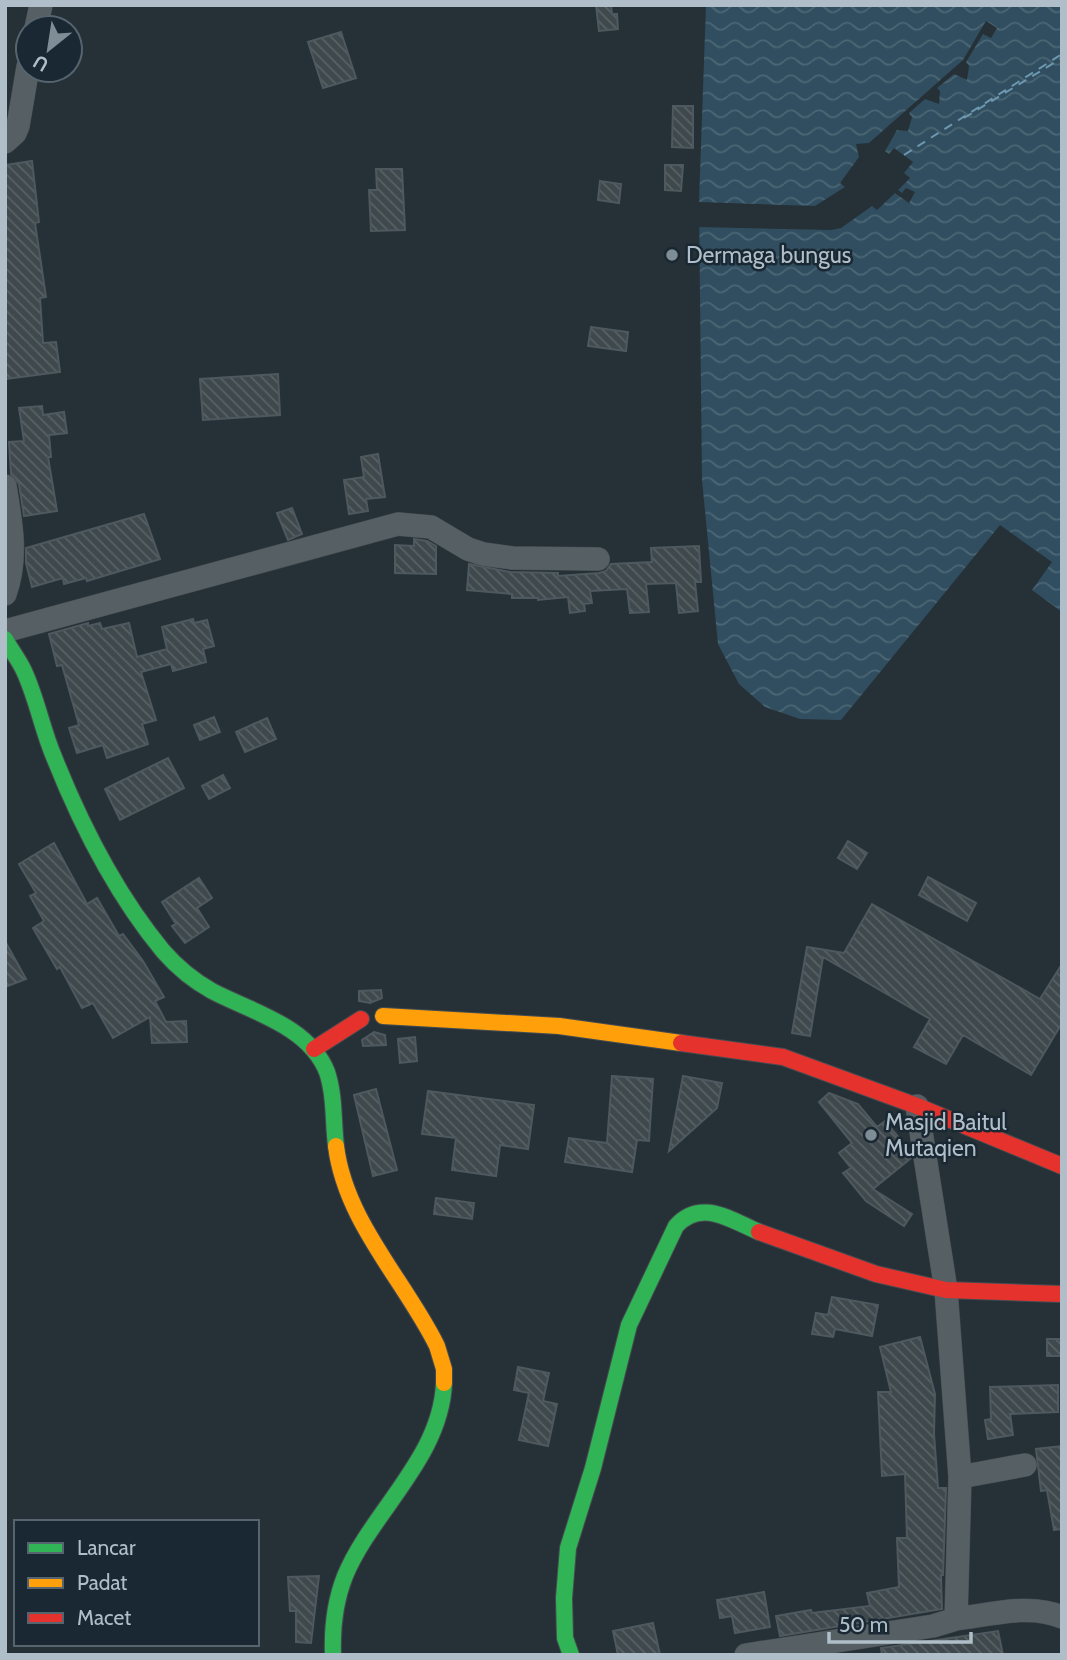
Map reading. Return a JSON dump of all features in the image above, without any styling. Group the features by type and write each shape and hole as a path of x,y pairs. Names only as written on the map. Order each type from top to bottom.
{"main road":[{"path":"5,639 26,674 40,721 79,815 118,886 159,946 185,973 211,991 293,1031 314,1049 328,1074 340,1170 352,1201 429,1331 444,1367 444,1394 436,1422 398,1492 349,1568 336,1606 333,1655"},
{"path":"383,1016 559,1026 783,1056 917,1106 1062,1166"},
{"path":"314,1049 361,1019"},
{"path":"571,1655 565,1638 568,1548 593,1468 629,1325 676,1226 683,1218 698,1211 712,1212 876,1274 946,1290 1062,1294"}],"street":[{"path":"5,142 10,140 18,126 25,84"},
{"path":"5,486 13,536 13,555 11,576 5,594"},
{"path":"5,631 398,524 431,527 468,549 483,554 513,558 598,559"},
{"path":"917,1106 946,1290 960,1477 959,1597 956,1619"},
{"path":"960,1477 1026,1465"},
{"path":"746,1655 933,1626 956,1619 1031,1611 1052,1612 1062,1617"}],"water":[{"path":"706,5 1062,5 1062,612 1032,590 1052,562 1000,525 841,720 800,719 765,707 739,684 718,644 702,480 699,202"}],"pier":[{"path":"986,21 997,28 991,38 983,34 966,62 969,66 967,80 954,74 937,88 940,91 939,104 925,99 909,113 912,117 908,131 897,130 885,151 889,154 894,148 913,162 904,173 910,178 898,190 902,193 906,188 915,192 909,203 895,193 877,210 872,206 841,228 831,230 699,227 699,202 815,206 845,187 840,183 859,157 856,144 869,143 963,60"}],"building":[{"path":"596,5 611,5 612,14 617,14 618,29 599,31"},
{"path":"341,32 356,78 323,88 308,42"},
{"path":"673,106 693,106 693,148 672,147"},
{"path":"32,161 39,222 35,223 46,297 40,298 43,343 56,342 60,372 5,379 5,165"},
{"path":"665,165 683,165 681,191 665,190"},
{"path":"376,169 402,169 405,230 371,231 369,190 377,190"},
{"path":"600,181 621,184 619,203 598,200"},
{"path":"591,327 628,332 626,351 588,346"},
{"path":"278,374 280,415 203,420 200,379"},
{"path":"42,406 43,415 64,412 67,433 49,435 51,457 48,457 57,511 24,516 19,484 11,474 9,442 24,441 19,408"},
{"path":"378,454 385,497 366,499 368,511 349,514 344,480 364,477 361,457"},
{"path":"292,508 302,534 288,540 277,513"},
{"path":"144,514 160,559 87,581 86,578 64,584 63,578 32,587 26,563 26,548"},
{"path":"414,539 436,546 436,574 395,573 395,545 414,546"},
{"path":"699,546 701,582 695,582 698,611 679,613 676,583 646,584 649,612 630,613 627,589 590,591 592,603 584,604 585,611 570,613 568,597 538,600 512,598 512,594 467,590 469,564 510,572 558,573 558,576 599,573 606,571 611,564 652,562 651,548"},
{"path":"193,619 194,623 207,620 214,646 203,649 206,662 173,671 171,664 141,672 156,720 142,724 148,744 107,758 103,745 77,753 69,728 79,725 62,665 57,666 49,634 88,623 88,626 100,623 102,629 129,623 137,657 167,649 162,627"},
{"path":"214,717 220,732 200,740 194,725"},
{"path":"267,718 276,739 245,752 236,732"},
{"path":"168,758 184,788 120,820 105,789"},
{"path":"223,775 230,788 209,799 202,786"},
{"path":"848,841 867,853 857,869 838,858"},
{"path":"54,843 87,904 97,898 119,936 123,934 143,961 164,997 155,1001 166,1022 186,1021 187,1042 152,1043 150,1017 113,1038 93,1003 82,1008 60,967 57,969 33,928 44,921 30,896 36,893 19,864"},
{"path":"928,877 976,903 967,921 919,895"},
{"path":"199,878 212,898 197,908 209,927 185,943 172,926 176,924 162,902"},
{"path":"872,904 1040,999 1062,964 1062,1023 1031,1075 963,1035 946,1064 914,1047 930,1019 823,957 810,1036 792,1033 807,947 844,953"},
{"path":"5,941 26,979 5,987"},
{"path":"381,990 382,998 370,1003 359,1001 359,991"},
{"path":"374,1032 385,1035 386,1045 363,1046 362,1040"},
{"path":"415,1037 417,1061 400,1063 398,1039"},
{"path":"612,1076 653,1079 649,1141 637,1140 632,1172 565,1162 569,1138 607,1143"},
{"path":"683,1076 722,1083 717,1108 669,1151"},
{"path":"376,1089 397,1170 373,1176 354,1095"},
{"path":"428,1091 534,1105 528,1149 500,1145 496,1176 452,1170 456,1138 422,1134"},
{"name":"Masjid Baitul Mutaqien","path":"829,1093 858,1104 877,1127 885,1121 910,1151 911,1158 873,1189 912,1214 904,1226 866,1201 843,1173 851,1168 839,1153 852,1143 819,1102"},
{"path":"436,1198 474,1203 472,1219 434,1214"},
{"path":"832,1297 878,1305 872,1336 835,1329 833,1337 812,1334 816,1313 828,1315"},
{"path":"920,1337 935,1394 934,1434 938,1488 946,1488 941,1575 942,1609 780,1636 776,1616 811,1610 812,1613 870,1606 867,1593 899,1587 897,1538 907,1538 905,1474 882,1476 878,1392 891,1392 880,1347"},
{"path":"1047,1339 1062,1339 1062,1356 1047,1356"},
{"path":"518,1367 549,1373 543,1401 557,1404 548,1446 519,1440 529,1393 514,1390"},
{"path":"1058,1385 1058,1412 1010,1414 1013,1435 988,1439 985,1420 991,1419 990,1387"},
{"path":"1062,1446 1062,1529 1054,1530 1047,1490 1041,1491 1036,1449"},
{"path":"319,1576 311,1643 296,1642 296,1611 290,1611 288,1577"},
{"path":"764,1592 770,1627 735,1633 732,1616 720,1618 717,1600"},
{"path":"653,1623 660,1655 618,1655 613,1631"},
{"path":"998,1631 1003,1655 882,1655 881,1648"}],"ferry route":[{"path":"904,155 1062,54"},
{"path":"964,118 1062,58"}],"traffic: fast":[{"path":"5,639 29,682 50,746 76,808 101,858 130,906 163,951 186,973 212,991 278,1022 307,1043 319,1056 327,1072 331,1090 336,1146"},
{"path":"571,1655 565,1638 564,1598 568,1548 593,1468 629,1325 676,1226 686,1218 706,1212 727,1217 759,1232"},
{"path":"333,1655 335,1615 345,1576 371,1529 404,1483 431,1436 440,1410 444,1383"}],"traffic: slow":[{"path":"383,1016 559,1026 681,1043"},
{"path":"336,1146 351,1200 363,1225 437,1346 444,1369 444,1383"}],"traffic: jam":[{"path":"314,1049 361,1019"},
{"path":"681,1043 783,1057 917,1106 1062,1166"},
{"path":"759,1232 876,1274 946,1290 1062,1294"}],"place":[{"name":"Dermaga bungus","path":"672,255"},
{"name":"Masjid Baitul Mutaqien","path":"871,1135"}]}
